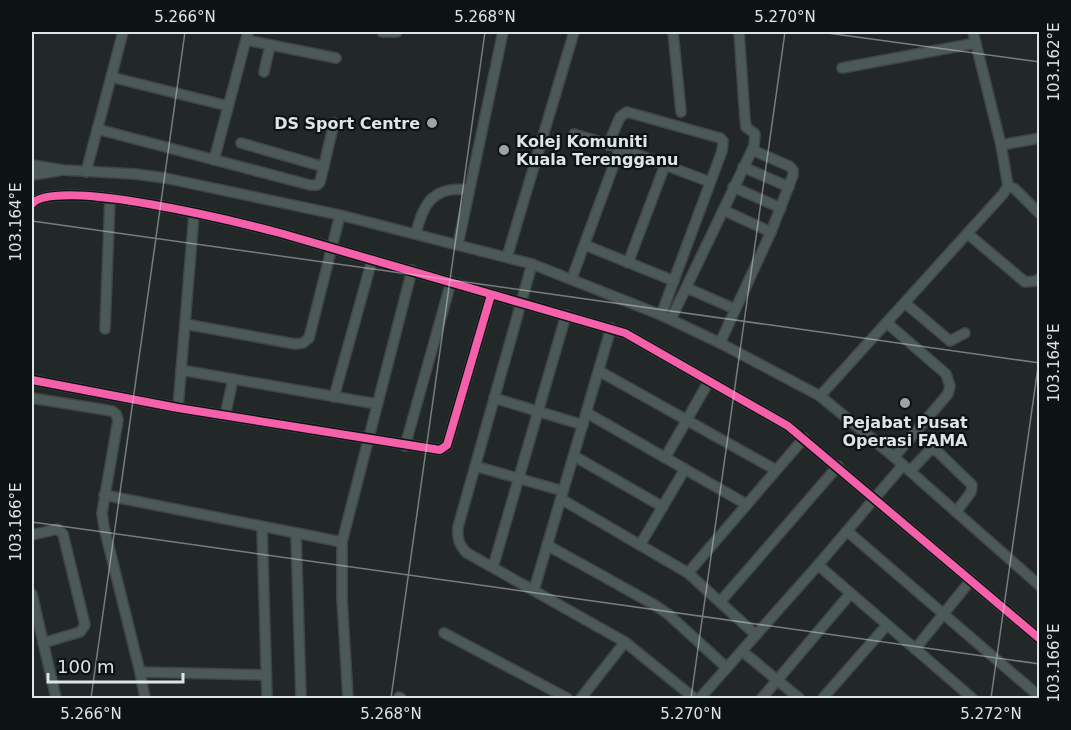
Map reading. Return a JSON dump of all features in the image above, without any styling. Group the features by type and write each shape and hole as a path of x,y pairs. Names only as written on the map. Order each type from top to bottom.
{"street":[{"path":"86,172 123,32"},
{"path":"382,32 397,32"},
{"path":"458,244 503,32"},
{"path":"507,257 574,32"},
{"path":"674,32 681,112"},
{"path":"671,319 752,150 755,139 755,134 746,127 739,32"},
{"path":"820,396 968,234 1008,186 1001,145 974,32"},
{"path":"214,160 247,36 270,46 336,58"},
{"path":"843,68 976,43"},
{"path":"264,72 270,46"},
{"path":"111,76 228,106"},
{"path":"608,145 620,117 627,112 720,138 723,146 661,315"},
{"path":"98,129 317,185 320,182 334,123"},
{"path":"574,134 620,148 710,183"},
{"path":"1001,145 1040,138"},
{"path":"241,143 324,166"},
{"path":"572,278 620,148"},
{"path":"720,342 771,232 789,187 793,170 789,166 752,150"},
{"path":"32,165 63,171 135,174 165,178 340,215 532,264 671,319 720,342 820,396 907,468 1040,586"},
{"path":"628,263 665,165"},
{"path":"743,167 789,187"},
{"path":"32,175 63,171"},
{"path":"1008,186 1015,189 1040,214"},
{"path":"733,187 781,208"},
{"path":"416,234 424,208 438,194 454,188 469,190"},
{"path":"32,204 42,197 81,195 110,198 194,214 280,233 625,333 788,426 1040,639"},
{"path":"105,329 110,198"},
{"path":"723,210 771,232"},
{"path":"178,408 194,214"},
{"path":"185,324 295,344 303,343 309,338 340,215"},
{"path":"968,234 1024,282 1036,281 1040,278"},
{"path":"585,245 674,281"},
{"path":"334,397 372,260"},
{"path":"532,264 458,527 460,546 468,553 625,642 694,699"},
{"path":"348,699 342,599 342,542 412,270"},
{"path":"405,446 451,282"},
{"path":"687,288 735,309"},
{"path":"32,380 178,408 434,451 447,445 491,295"},
{"path":"905,303 951,341 965,333"},
{"path":"493,567 566,315"},
{"path":"887,323 946,374 950,386 948,394 894,457"},
{"path":"534,590 611,328"},
{"path":"181,370 377,404"},
{"path":"598,371 776,470"},
{"path":"225,416 233,379"},
{"path":"665,458 709,381"},
{"path":"32,398 112,411 116,414 118,420 102,513 145,699"},
{"path":"494,398 583,425"},
{"path":"586,413 746,504"},
{"path":"687,573 804,438"},
{"path":"700,699 875,498 931,449 938,452 972,485 971,492 956,512"},
{"path":"573,456 663,507"},
{"path":"475,466 562,495 687,573 756,635"},
{"path":"720,602 838,466"},
{"path":"640,545 685,469"},
{"path":"104,495 342,542"},
{"path":"262,527 267,699"},
{"path":"32,535 57,529 63,534 85,625 80,632 43,643"},
{"path":"847,531 1040,698"},
{"path":"296,534 301,699"},
{"path":"547,545 668,614 727,668"},
{"path":"818,565 972,699"},
{"path":"915,649 971,580"},
{"path":"32,594 56,699"},
{"path":"762,699 850,594"},
{"path":"823,699 887,625"},
{"path":"444,633 567,699"},
{"path":"581,699 625,642"},
{"path":"742,651 799,699"},
{"path":"140,672 266,675"}],"cycle path":[{"path":"32,204 48,197 75,195 150,204 228,220 625,333 788,426 1040,639"},
{"path":"32,380 178,408 440,450 447,445 491,295"}],"place":[{"name":"DS Sport Centre","path":"432,123"},
{"name":"Kolej Komuniti Kuala Terengganu","path":"504,150"},
{"name":"Pejabat Pusat Operasi FAMA","path":"905,403"}]}
